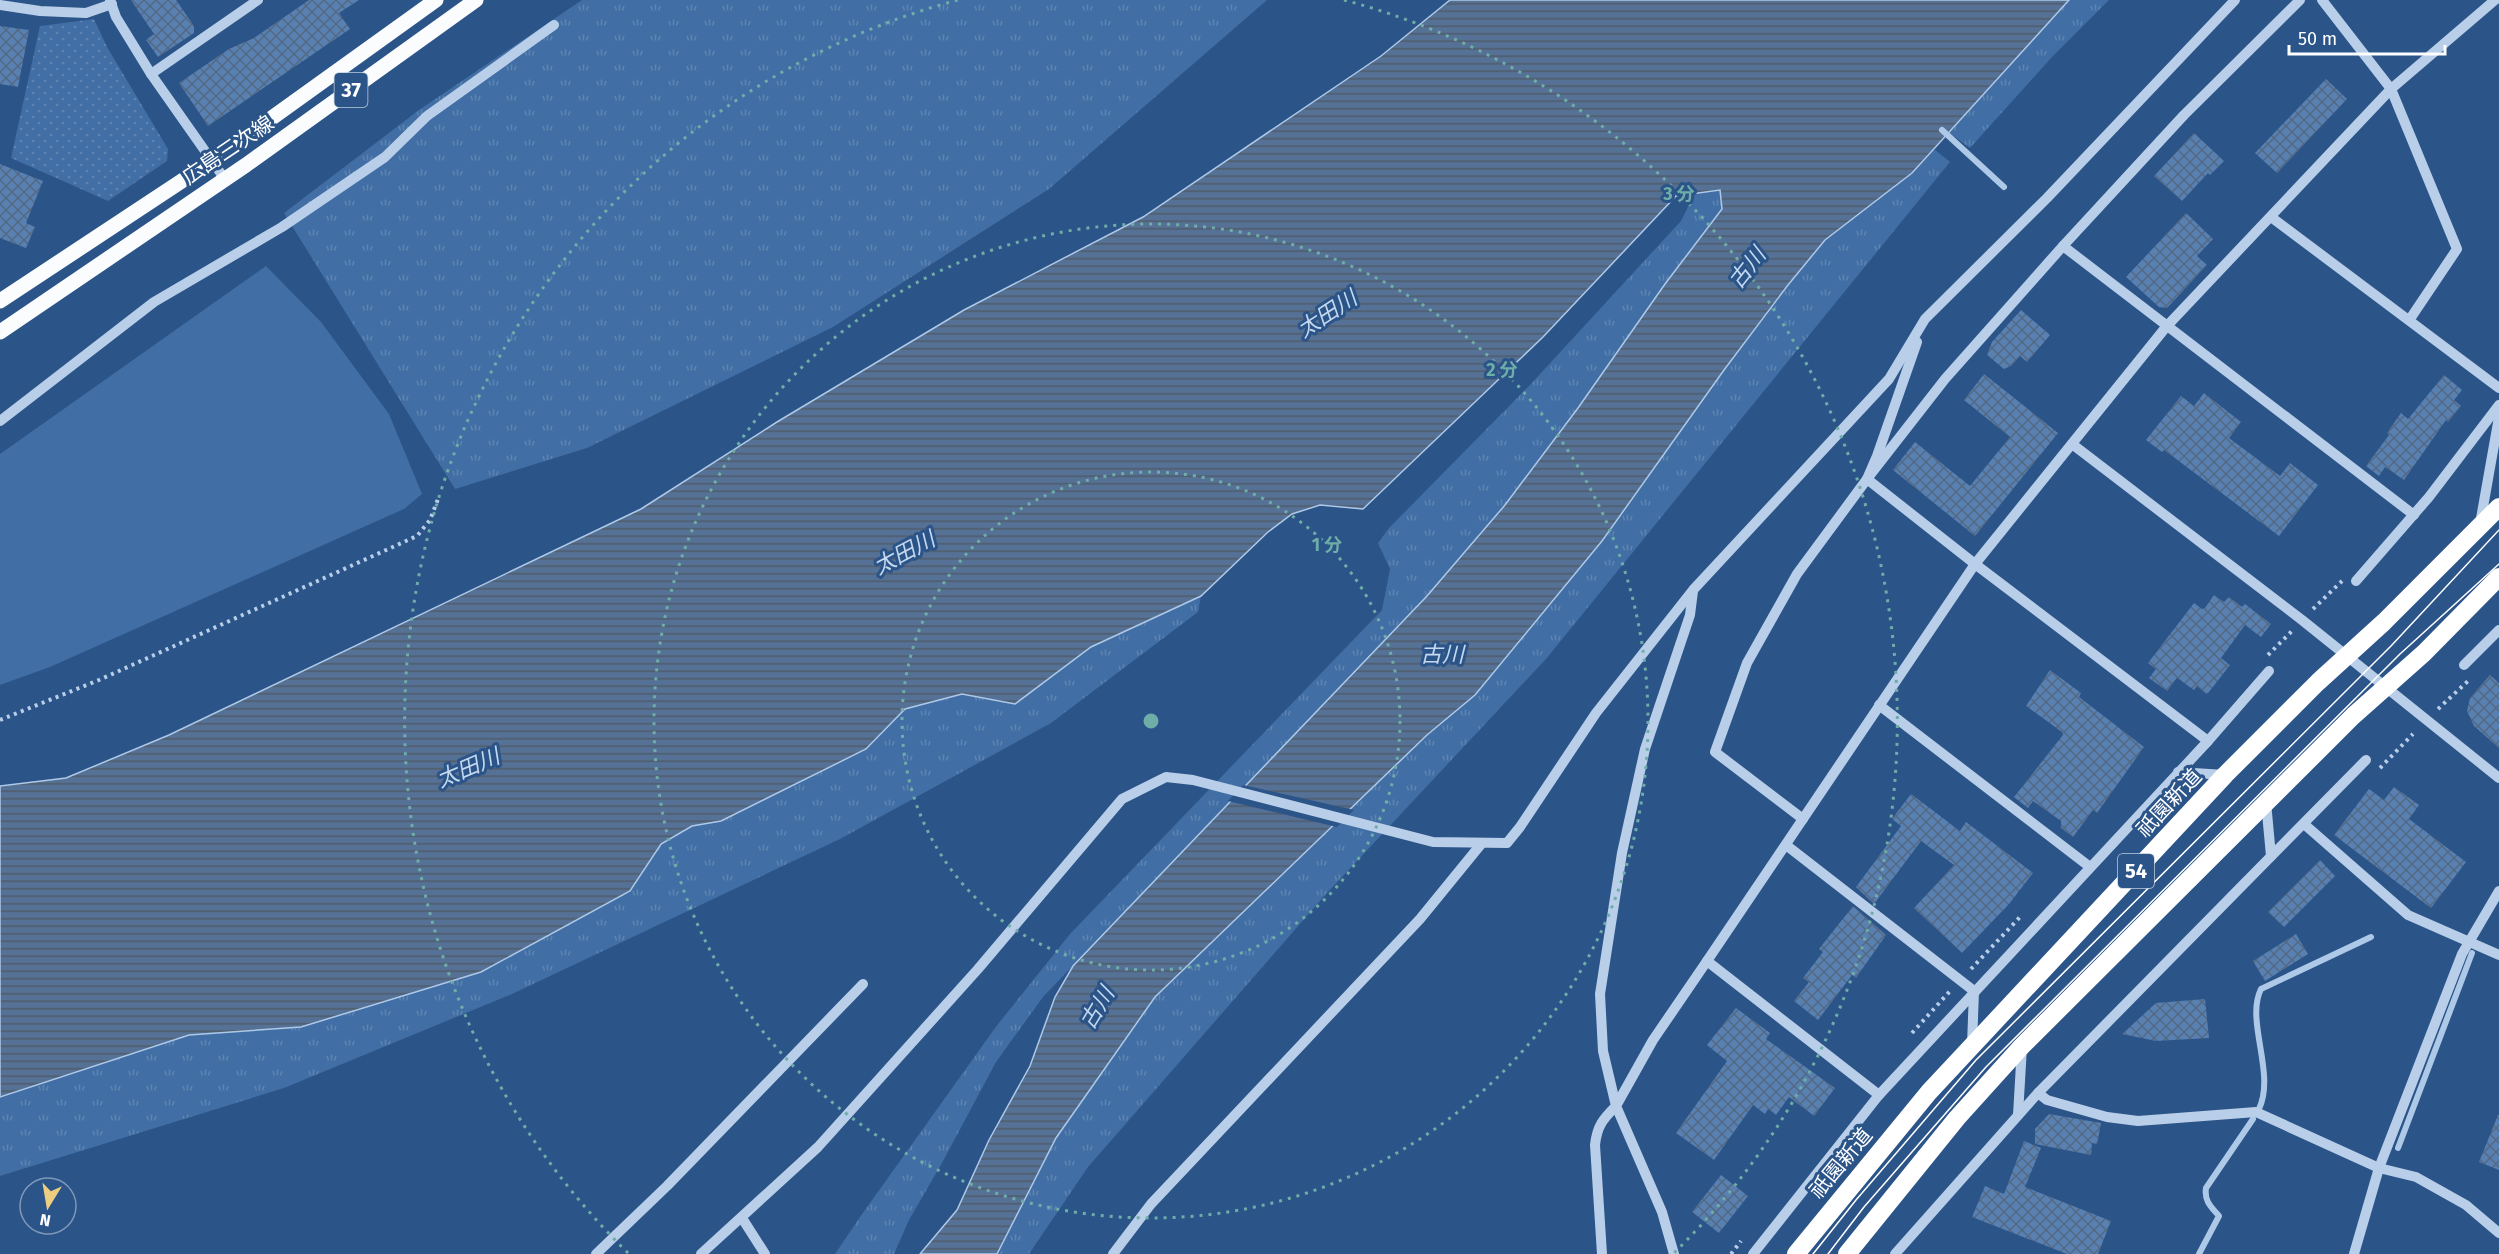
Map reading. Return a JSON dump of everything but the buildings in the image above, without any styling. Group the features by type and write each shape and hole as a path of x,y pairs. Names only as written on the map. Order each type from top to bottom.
{"highway":[{"name":"祇園新道","path":"1796,1254 1929,1092 2225,775 2384,622 2499,507"},
{"name":"54","path":"1847,1254 1957,1118 2022,1046 2266,802 2385,687 2424,653 2499,577"}],"main road":[{"name":"広島三次線","path":"0,301 212,161 436,0"},
{"name":"広島三次線","path":"0,332 224,178 476,0"}],"street":[{"path":"151,74 258,0"},
{"path":"701,1254 818,1147 978,969 1122,799 1166,777 1193,780 1433,842 1507,843 1520,828 1596,713 1693,590 1889,380 1925,319 2047,198 2235,0"},
{"path":"1803,819 1715,752 1747,663 1797,574 1945,379 2184,115 2300,0"},
{"path":"2322,0 2391,89 2457,249 2410,320"},
{"path":"1602,1254 1594,1145 1596,1130 1601,1120 1616,1106 1653,1040 1975,564 2166,327 2391,89 2495,0"},
{"path":"0,5 40,11 86,13 111,2 116,17 151,74 224,178"},
{"path":"0,421 154,302 282,227 385,157 427,116 554,26"},
{"path":"2271,217 2499,388"},
{"path":"2063,246 2414,515"},
{"path":"1867,479 1925,319"},
{"path":"2356,581 2414,515 2499,405"},
{"path":"2480,527 2499,417"},
{"path":"2072,444 2347,656 2499,778"},
{"path":"1867,479 2208,741"},
{"path":"1674,1254 1662,1212 1616,1106 1604,1051 1600,994 1622,853 1645,748 1690,615 1693,590"},
{"path":"2464,665 2499,630"},
{"path":"1753,1254 1879,1095 2208,741 2269,671"},
{"path":"1879,705 2090,867"},
{"path":"1896,1254 2038,1093 2366,760"},
{"path":"2178,772 2225,775"},
{"path":"2266,802 2271,856"},
{"path":"2304,824 2408,915 2499,955"},
{"path":"1113,1254 1151,1204 1420,919 1482,843"},
{"path":"1786,845 1974,991"},
{"path":"2354,1254 2379,1168 2462,954 2499,891"},
{"path":"1707,961 1879,1095"},
{"path":"596,1254 667,1186 862,984"},
{"path":"1971,1048 1974,991"},
{"path":"2018,1115 2022,1046"},
{"path":"2038,1093 2047,1100 2107,1117 2138,1121 2256,1112 2379,1168 2416,1177 2466,1205 2499,1233"},
{"path":"742,1218 765,1254"}],"path":[{"path":"0,720 99,680 417,536 430,520 438,499"}],"green space":[{"path":"582,0 1267,0 1049,189 833,327 587,448 455,489 284,213 419,110"},
{"path":"2069,0 2109,0 2052,57 1970,148 1949,133"},
{"path":"94,19 107,47 168,149 167,161 108,201 11,158 40,26"},
{"path":"1934,149 1950,162 1546,659 1326,894 1088,1167 1029,1254 997,1254 1056,1138 1155,997 1427,735 1475,695 1602,541 1724,370 1825,240 1912,173"},
{"path":"1720,190 1722,209 1505,505 1427,596 1043,997 996,1062 909,1220 894,1254 835,1254 995,1028 1070,934 1382,610 1390,569 1378,543 1389,528 1529,386 1681,221 1695,193"},
{"path":"266,266 321,322 389,414 422,494 404,509 50,667 0,685 0,454"},
{"path":"1201,596 1198,612 1051,723 840,839 512,994 284,1088 0,1176 0,1097 189,1035 301,1027 630,892 661,844 692,826 721,821 866,749 905,709 962,694 1015,704 1091,647"}],"water":[{"path":"1450,0 2069,0 1912,173 1825,240 1724,370 1602,541 1475,695 1427,735 1155,997 1056,1138 997,1254 920,1254 957,1210 989,1140 1030,1066 1055,997 1073,966 1427,596 1505,505 1722,209 1720,190 1676,196 1543,337 1363,509 1320,505 1292,514 1268,532 1201,596 1091,647 1015,704 962,694 905,709 866,749 721,821 692,826 661,844 630,891 481,972 301,1027 189,1035 0,1097 0,786 66,778 169,735 641,509 777,422 964,310 1143,217 1381,56"}],"pier":[{"path":"1243,785 1354,810 1337,827 1228,801"}],"waterway":[{"path":"1942,130 2004,187"},
{"path":"2259,1109 2264,1080 2256,1016 2261,989 2371,937"},
{"path":"2398,1148 2472,953"},
{"path":"2199,1254 2219,1216 2207,1200 2206,1188 2253,1119"}],"tram line":[{"path":"1813,1254 1856,1200 1976,1060 2391,646 2499,530"},
{"path":"1828,1254 1864,1207 1986,1067 2400,654 2499,564"}],"water label":[{"name":"古川","path":"1747,268"},
{"name":"太田川","path":"1327,314"},
{"name":"太田川","path":"904,553"},
{"name":"古川","path":"1442,654"},
{"name":"太田川","path":"468,768"},
{"name":"古川","path":"1097,1008"}]}
